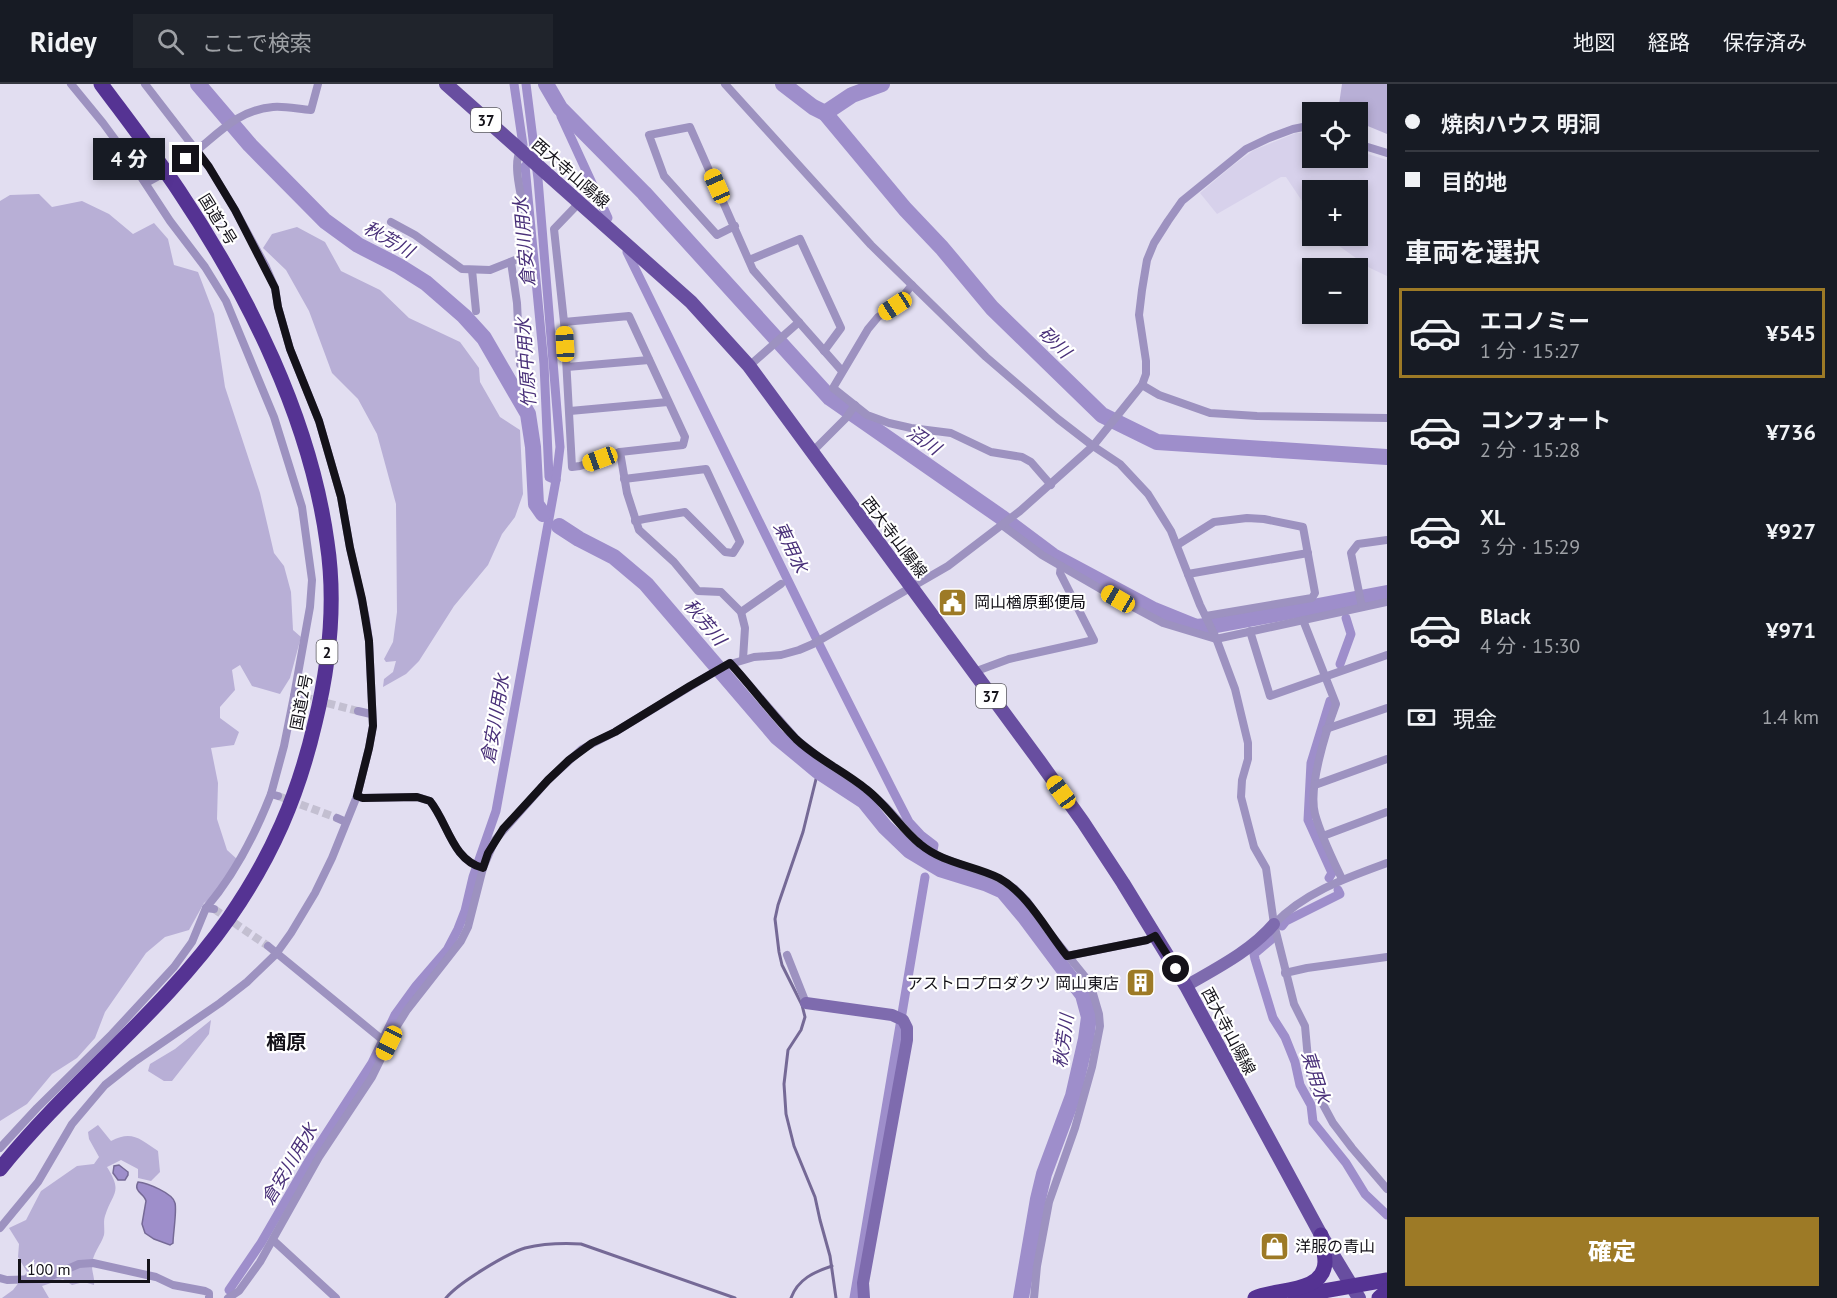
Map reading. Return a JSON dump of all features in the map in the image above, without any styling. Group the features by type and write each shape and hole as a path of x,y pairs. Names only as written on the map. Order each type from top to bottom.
{"highway":[{"name":"国道2号","path":"0,1169 57,1105 195,962 258,874 297,790 322,698 327,650 331,598 328,544 318,491 291,401 268,349 215,247 179,192 101,84"},
{"path":"1255,1298 1303,1287 1316,1280 1322,1274 1325,1264 1321,1234"},
{"path":"1287,1298 1355,1292 1387,1280"},
{"path":"1379,1298 1387,1291"}],"main road":[{"name":"西大寺山陽線","path":"446,84 692,302 749,366 1083,822 1186,986 1355,1292"}],"street":[{"path":"0,1148 174,967 192,942 210,908 248,848 274,795 310,607 312,580 310,555 297,488 274,417 226,301 146,183 103,123 71,84"},
{"path":"0,1228 38,1182 72,1124 105,1085 134,1062 220,1003 247,982 276,954 315,893 332,858 357,796 373,726 366,619 341,497 319,421 290,349 275,288 266,267 214,176 145,84"},
{"path":"186,159 239,116 255,109 276,106 311,111 318,84"},
{"path":"725,84 871,245 986,357 1120,464 1148,494 1171,531 1235,689 1248,743 1248,759 1242,780 1241,797 1254,847 1266,868 1274,924 1285,973 1294,1004 1305,1026 1309,1070 1313,1086 1333,1123 1387,1189"},
{"path":"735,226 717,235 664,176 649,135 690,127 735,226 753,270 842,371"},
{"path":"228,1298 246,1283 273,1240 319,1157 372,1077 385,1041 461,941 468,927 479,867 503,829 548,780 592,743 615,732 727,665 743,659 781,655 817,642 948,566 1051,485 1095,444 1139,388 1146,374 1139,315 1146,260 1168,220 1182,201 1246,149 1269,138 1302,127"},
{"path":"1368,147 1387,153"},
{"path":"391,222 415,235 462,269 490,270 525,256 528,251 526,222 517,161 523,153"},
{"path":"146,183 158,177"},
{"path":"564,322 629,316 685,437 683,445 620,452 572,467 564,322 554,229 579,203"},
{"path":"749,260 800,239 842,328 824,351"},
{"path":"511,262 517,303 520,364"},
{"path":"472,270 476,311"},
{"path":"912,285 895,306 873,323 833,388 867,415 911,429 951,433 991,452 1022,457 1031,462 1051,485"},
{"path":"749,366 799,322"},
{"path":"567,367 649,360"},
{"path":"1139,388 1210,413 1387,418"},
{"path":"570,411 668,402"},
{"path":"812,452 846,418 855,405"},
{"path":"620,452 624,479 639,530 674,562 698,591 721,592 741,612 745,628 743,659"},
{"path":"624,479 706,469 740,542 732,553 725,552 685,512 635,521"},
{"path":"1177,546 1214,522 1247,518 1303,527 1316,592 1311,598 1206,617"},
{"path":"1002,525 1024,543 1061,566 1163,623 1216,639 1387,602"},
{"path":"1362,607 1351,554 1358,544 1387,540"},
{"path":"1188,574 1308,553"},
{"path":"974,672 1008,658 1094,640 1060,573 1061,566"},
{"path":"741,612 782,584"},
{"path":"1303,620 1336,704 1326,729 1315,785 1314,812 1342,879"},
{"path":"1250,632 1270,696 1387,655"},
{"path":"727,665 797,740 866,789 920,844 940,857 997,878 1015,889 1027,901 1086,978 1092,990 1100,1026 1092,1067 1075,1128 1049,1202 1037,1266 1034,1298"},
{"path":"294,696 304,697"},
{"path":"1326,729 1387,708"},
{"path":"358,711 371,714"},
{"path":"1315,785 1387,759"},
{"path":"357,796 363,798 417,797 430,801 462,856 479,867"},
{"path":"1323,836 1387,812"},
{"path":"337,818 346,822"},
{"path":"1186,986 1240,954 1264,936 1289,909 1342,879 1387,863"},
{"path":"1067,956 1147,940 1155,936"},
{"path":"268,946 385,1041"},
{"path":"787,955 806,1003 892,1015 903,1020 907,1028 908,1040 864,1284 864,1298"},
{"path":"1285,973 1387,957"},
{"path":"273,1240 336,1298"},
{"path":"0,1278 7,1280 39,1279 79,1264 93,1263 156,1276 173,1285 205,1291 209,1293 209,1298"}],"shaded area":[{"path":"1342,84 1387,84 1387,134 1368,126 1368,102 1339,102"},
{"path":"1296,133 1302,133 1302,168 1368,168 1368,154 1387,160 1387,276 1368,267 1368,258 1356,258 1339,246 1368,246 1368,180 1302,180 1302,201 1286,177 1281,177 1217,214 1200,193 1254,150"},
{"path":"39,194 52,207 82,201 109,214 133,234 154,223 168,239 174,265 198,272 214,314 225,387 260,493 274,553 284,566 291,592 293,630 301,637 290,678 280,694 252,686 240,665 232,670 235,690 220,707 220,718 239,732 234,745 211,748 218,783 217,819 227,850 238,860 213,896 204,903 189,930 165,937 146,953 105,1012 95,1038 77,1058 52,1074 27,1104 0,1121 0,201 10,195"},
{"path":"297,227 325,242 341,271 380,290 409,318 460,342 479,368 480,382 500,417 520,430 523,494 515,517 502,534 488,565 454,606 419,661 406,674 383,687 384,679 393,672 396,661 386,662 384,659 393,642 397,612 396,504 377,434 358,399 332,373 309,311 286,270 263,248 272,234"},
{"path":"211,1020 209,1034 172,1081 164,1081 148,1071 150,1064 175,1049"},
{"path":"98,1125 111,1141 125,1136 136,1137 158,1151 160,1172 151,1181 138,1178 138,1169 121,1160 107,1167 116,1187 104,1218 104,1235 92,1262 94,1285 84,1282 72,1285 63,1279 42,1286 49,1298 2,1298 13,1290 27,1272 18,1257 19,1244 9,1228 26,1220 41,1191 77,1166 94,1164 99,1157 89,1139 88,1132"},
{"path":"119,1165 128,1172 125,1180 118,1180 113,1173 114,1166"},
{"path":"138,1182 159,1189 173,1199 175,1217 173,1243 170,1245 145,1233 142,1224 146,1201 137,1188"}],"waterway":[{"name":"秋芳川","path":"198,84 250,145 325,221 358,245 426,283 464,316 484,338 528,414 533,447 536,504 543,514"},
{"name":"竹原中用水","path":"514,84 523,145"},
{"name":"倉安川用水","path":"229,1290 261,1243 308,1162 372,1063 395,1015 447,950 465,911 473,877 496,811 560,447 538,179 526,84"},
{"name":"沼川","path":"546,84 560,108 644,193 830,398 1053,556 1154,610 1196,627 1387,593"},
{"name":"砂川","path":"783,84 813,107 825,113 992,308 1102,415 1157,442 1387,457"},
{"path":"825,113 852,95 882,84"},
{"name":"東用水","path":"560,108 561,116 608,218"},
{"name":"竹原中用水","path":"525,166 544,364 549,477 556,480"},
{"name":"東用水","path":"627,252 893,791 909,822 934,845 933,850"},
{"name":"秋芳川","path":"559,526 614,557 646,584 777,737 818,771 864,801 885,827 910,851 940,869 1003,891 1083,995 1089,1017 1086,1039 1073,1096 1044,1174 1021,1298"},
{"name":"東用水","path":"1340,664 1351,634 1346,618"},
{"name":"東用水","path":"1329,878 1332,873 1308,820 1311,763 1330,701"},
{"path":"818,771 803,832 775,919 782,965 802,1005 805,1017 801,1030 788,1050 784,1084 786,1114 794,1146 815,1197 830,1256 836,1298"},
{"path":"854,1298 925,877"},
{"name":"東用水","path":"1282,926 1286,921 1340,894 1338,890"},
{"name":"東用水","path":"1273,938 1254,954 1255,959 1273,1018 1285,1037 1295,1062 1300,1085 1311,1105 1313,1122 1346,1163 1365,1194 1387,1215"},
{"path":"446,1298 471,1277 517,1251 553,1244 581,1244 735,1298"},
{"path":"791,1298 794,1291 807,1277 832,1266"}],"tunnel":[{"path":"163,174 186,159"},
{"path":"304,697 358,711"},
{"path":"278,796 337,818"},
{"path":"214,909 268,946"}],"place":[{"name":"岡山楢原郵便局","path":"953,602"},
{"name":"アストロプロダクツ 岡山東店","path":"1140,983"},
{"name":"洋服の青山","path":"1274,1246"}],"district":[{"name":"楢原","path":"286,1042"}],"route":[{"path":"186,159 197,151 209,167 266,267 275,288 278,307 296,367 319,421 335,474 369,641 373,726 357,796 363,798 417,797 430,801 462,856 472,865 483,868 488,853 503,829 548,780 582,749 615,732 730,663 797,740 866,789 920,844 940,857 997,878 1015,889 1027,901 1067,956 1147,940 1155,936 1176,969"}]}
